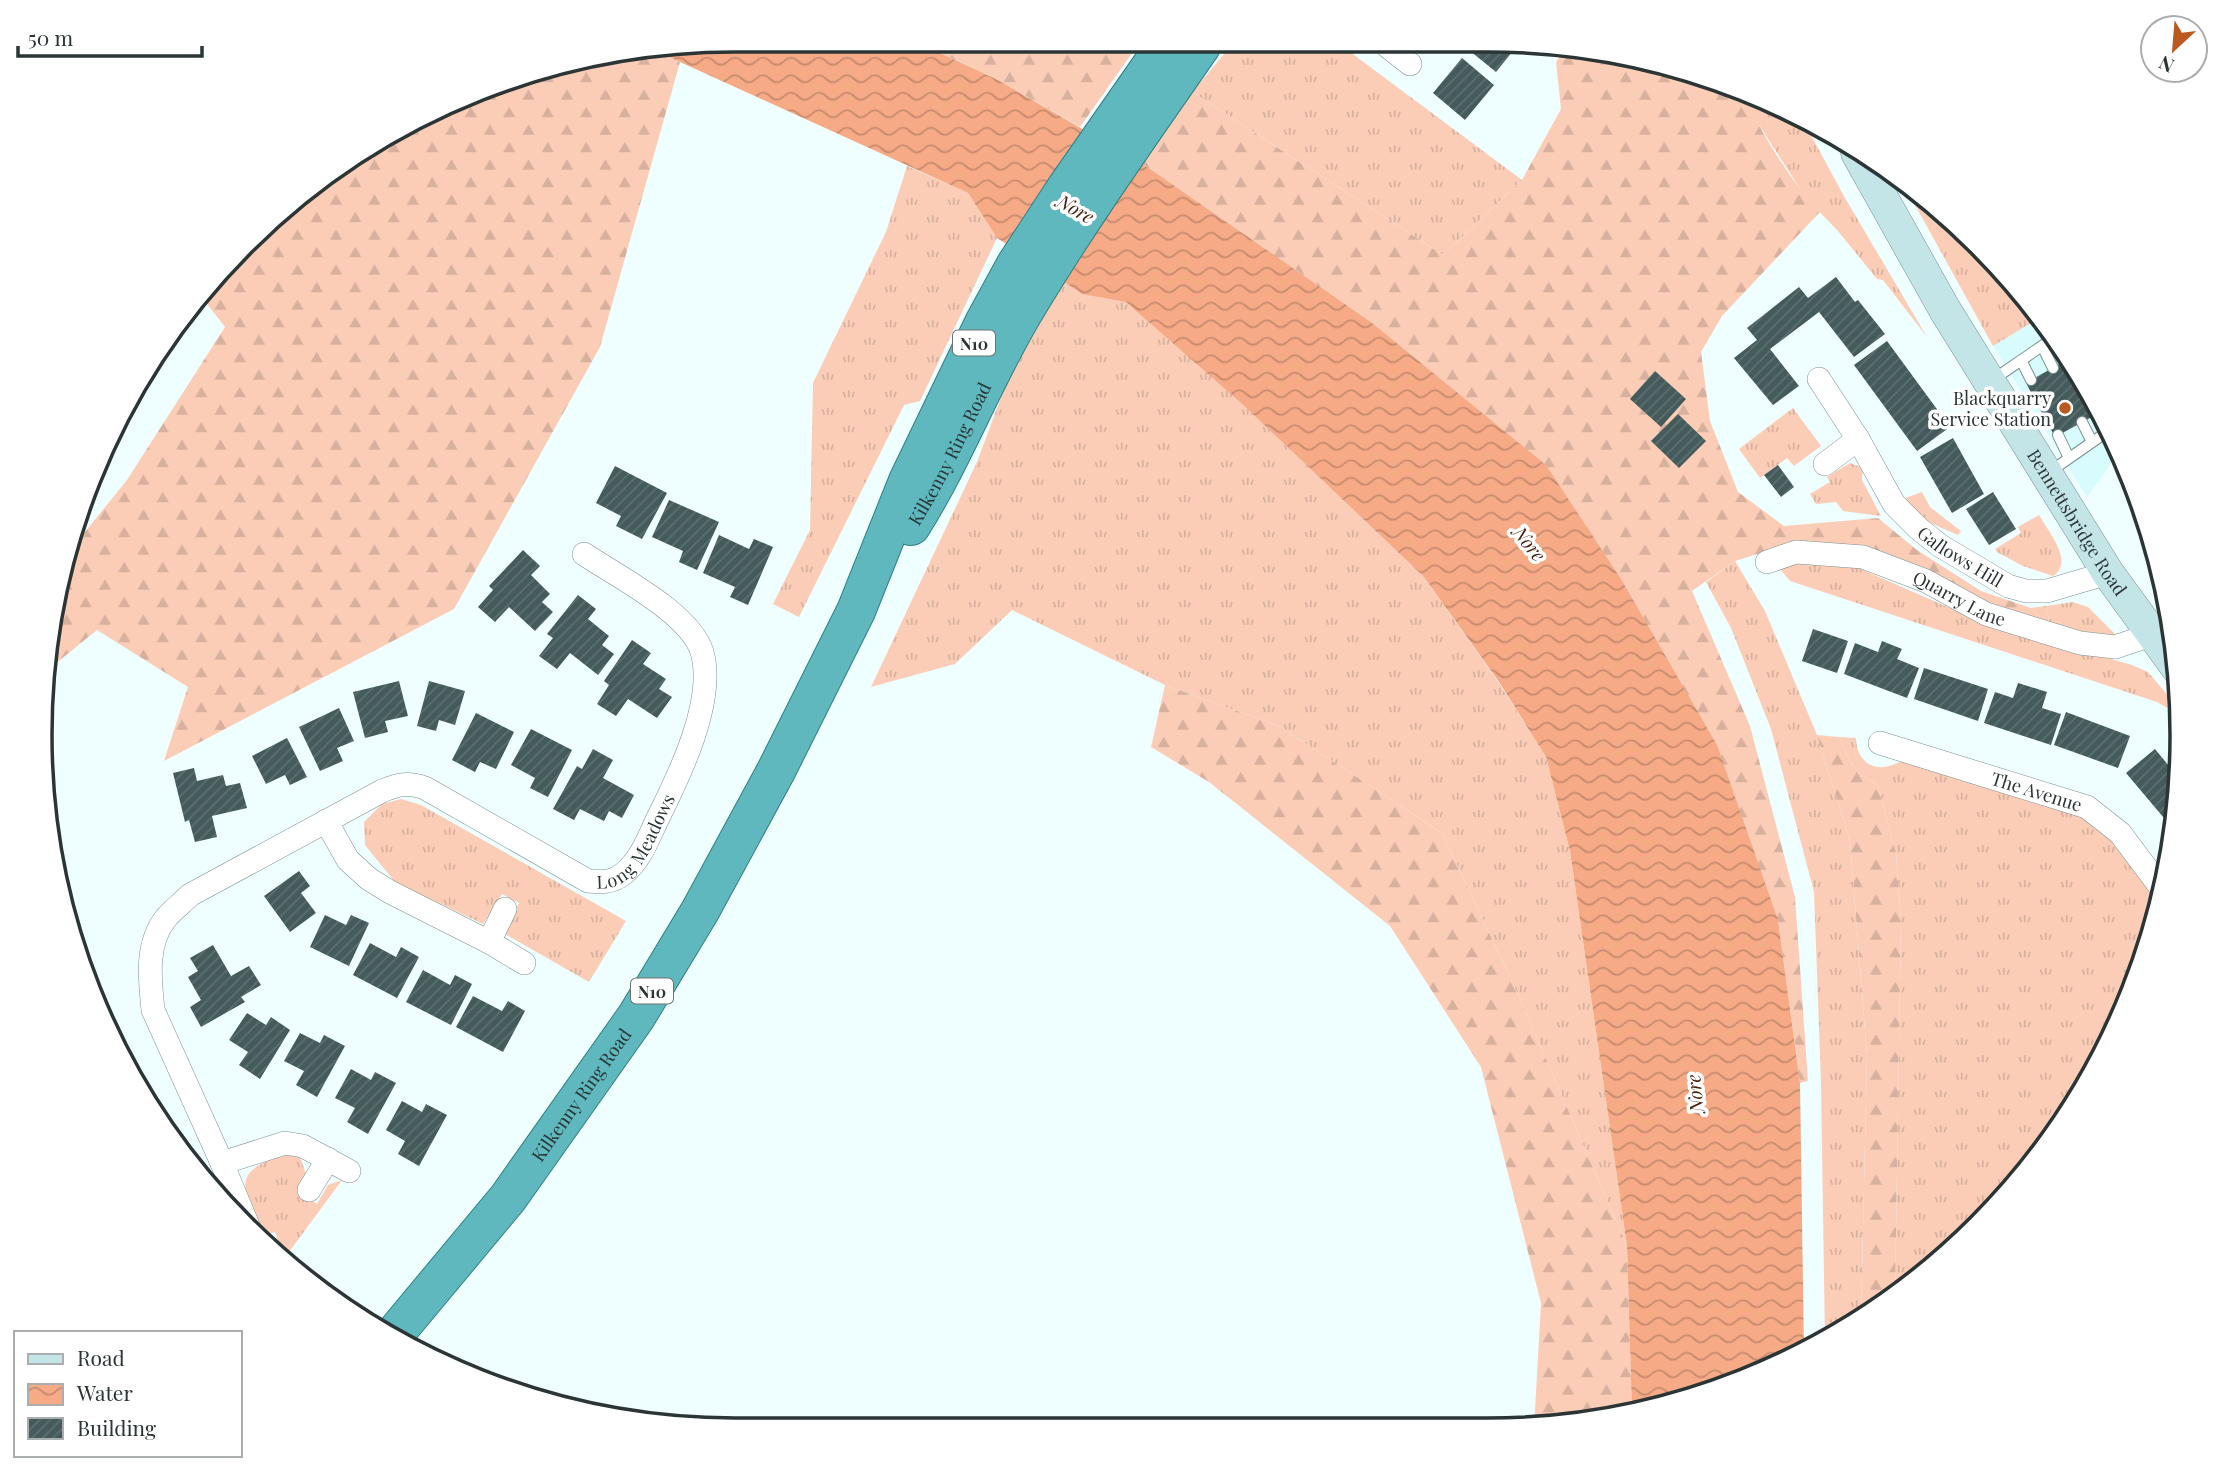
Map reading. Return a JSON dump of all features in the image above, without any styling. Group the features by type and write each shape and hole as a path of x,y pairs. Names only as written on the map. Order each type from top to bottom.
{"highway":[{"name":"Kilkenny Ring Road","path":"398,1329 508,1198 636,1017 700,911 757,806 856,611 932,492 948,428 985,321 1015,266 1161,52"},
{"name":"Kilkenny Ring Road","path":"948,428 1089,208 1197,52"}],"main road":[{"name":"Bennettsbridge Road","path":"1865,166 1945,310 1990,382 2058,466 2108,573 2166,653"}],"street":[{"name":"Gallows Hill","path":"1819,379 1858,439 1894,504 1917,528 1939,545 2008,586 2026,591 2047,591 2108,573"},
{"path":"1825,464 1858,439"},
{"name":"Quarry Lane","path":"1767,562 1796,552 1863,557 1926,581 1986,614 2080,643 2115,647 2151,635"},
{"name":"Long Meadows","path":"239,1203 153,1010 151,950 164,920 190,895 399,784 411,783 425,788 587,881 606,882 623,875 638,858 675,783 695,732 706,677 701,651 690,629 674,613 584,554"},
{"name":"The Avenue","path":"1880,743 2087,807 2120,833 2155,879"},
{"path":"326,821 348,860 369,879 524,963"},
{"path":"489,942 505,909"},
{"path":"222,1163 285,1143 303,1146 349,1171"},
{"path":"309,1190 328,1159"}],"lane":[{"path":"1990,382 2046,343"},
{"path":"2042,346 2053,368"},
{"path":"2021,360 2031,380"},
{"path":"2082,422 2092,442"},
{"path":"2058,435 2058,466"},
{"path":"2058,466 2101,436"}],"shaded area":[{"name":"Blackquarry Service Station","path":"2031,323 2079,394 2113,461 2087,497 1993,346"}],"green space":[{"path":"938,52 1133,52 1080,127 998,80"},
{"path":"1226,52 1350,52 1522,180 1443,255 1192,92"},
{"path":"667,56 680,62 600,347 454,609 164,761 188,687 97,630 57,663 58,646 84,534 127,480 225,327 207,304 222,285 285,222 356,168 394,144 474,104 559,76 646,58"},
{"path":"1560,56 1621,66 1664,76 1749,104 1777,156 1820,212 1722,316 1701,352 1710,421 1738,492 1784,526 1878,518 1917,550 1981,591 2031,608 2046,606 2049,620 2045,630 1790,544 1735,561 1692,591 1750,726 1795,897 1808,1081 1800,1083 1778,920 1546,466 1371,322 1143,164 1192,92 1443,255 1522,180 1561,109 1556,62"},
{"path":"1748,104 1810,134 1927,337 1883,280 1877,279 1838,231 1806,198"},
{"path":"907,166 968,193 997,238 920,401 904,405 799,617 773,604 810,530 813,383 886,232"},
{"path":"1914,203 1970,253 2001,285 2031,323 1993,346"},
{"path":"1062,281 1082,294 1126,301 1242,404 1424,577 1499,683 1546,757 1570,851 1627,1246 1517,992 1442,833 1279,726 1165,685 1012,610 955,664 871,687 977,462 1012,368"},
{"path":"1793,408 1821,446 1794,466 1787,458 1760,478 1739,449"},
{"path":"1850,463 1863,468 1862,480 1881,516 1843,511 1836,502 1816,504 1810,494 1830,482 1827,477"},
{"path":"1922,492 1930,507 1961,531 1958,535 1915,512 1905,498"},
{"path":"2039,515 2061,555 2059,570 2053,576 2023,566 1995,549 2021,533 2018,527"},
{"path":"1797,558 1840,560 1982,622 2148,672 2169,697 2169,709 2157,702 1790,581 1780,569"},
{"path":"1735,561 1765,611 1817,735 1850,841 1867,1055 1861,1307 1825,1329 1821,1082 1814,892 1771,729 1731,628 1706,582"},
{"path":"2073,602 2088,607 2122,641 2045,630 2049,620 2046,606"},
{"path":"1165,685 1279,726 1442,833 1517,992 1627,1246 1632,1403 1577,1413 1535,1417 1541,1303 1481,1067 1390,926 1209,782 1151,747"},
{"path":"1817,735 1839,737 1849,760 1860,774 1878,786 1896,854 1901,919 1895,1283 1861,1307 1867,1055 1850,841"},
{"path":"1839,737 1856,738 1860,755 1872,766 1884,767 1912,761 2087,819 2118,847 2152,892 2119,997 2079,1077 2055,1115 2001,1186 1938,1249 1895,1283 1901,919 1896,854 1878,786 1860,774 1849,760"},
{"path":"401,799 421,805 626,921 589,982 503,933 519,903 502,894 483,924 395,882 365,845 364,822 382,804"},
{"path":"288,1153 300,1157 306,1174 297,1192 317,1204 328,1185 342,1180 289,1252 278,1243 275,1232 269,1234 256,1221 246,1193 248,1175 269,1160"}],"water":[{"name":"Nore","path":"736,52 938,52 998,80 1143,164 1371,322 1546,465 1621,579 1717,745 1778,920 1800,1083 1804,1341 1749,1367 1707,1382 1632,1403 1627,1246 1570,851 1546,757 1499,682 1424,577 1242,404 1126,302 1082,294 997,238 968,193 667,56"}],"building":[{"path":"1471,52 1511,53 1496,72"},
{"path":"1462,58 1494,85 1465,120 1433,93"},
{"path":"1836,277 1885,334 1854,357 1819,312 1770,349 1799,386 1773,405 1734,358 1757,340 1747,328 1799,287 1808,298"},
{"path":"1887,341 1950,427 1917,451 1854,365"},
{"path":"2060,364 2091,417 2055,437 2026,383"},
{"path":"1655,371 1686,399 1661,427 1630,399"},
{"path":"1678,414 1706,441 1679,468 1651,441"},
{"path":"1953,438 1984,494 1952,513 1920,457"},
{"path":"1778,465 1794,487 1781,497 1764,475"},
{"path":"615,466 667,493 642,539 616,526 621,516 596,503"},
{"path":"1993,492 2016,529 1989,545 1966,509"},
{"path":"669,500 719,522 697,570 679,562 683,551 652,537"},
{"path":"719,535 749,549 754,539 773,547 748,605 730,597 735,587 703,573"},
{"path":"523,550 540,566 531,575 550,594 542,602 553,612 535,631 509,607 495,622 478,607 493,590 489,586"},
{"path":"578,595 596,609 588,619 609,636 602,645 614,654 598,675 570,653 557,669 539,656 553,638 547,634"},
{"path":"1813,629 1848,641 1837,673 1802,661"},
{"path":"632,640 651,653 643,664 666,679 659,689 672,697 657,718 628,699 616,716 597,704 609,685 604,681"},
{"path":"1882,641 1902,649 1897,659 1919,668 1907,698 1844,674 1855,643 1878,652"},
{"path":"1924,668 1988,689 1978,721 1914,699"},
{"path":"399,681 408,716 385,721 388,732 365,738 353,692"},
{"path":"429,681 465,691 455,725 439,720 436,731 417,726"},
{"path":"2018,683 2047,692 2042,708 2061,714 2051,745 1984,723 1995,692 2013,698"},
{"path":"339,708 354,741 337,748 343,761 320,771 299,727"},
{"path":"2066,712 2130,736 2118,768 2054,745"},
{"path":"476,713 514,732 496,769 480,762 475,772 452,760"},
{"path":"531,729 572,750 548,797 530,788 535,778 511,765"},
{"path":"287,738 307,777 290,785 285,775 266,784 252,756"},
{"path":"593,749 613,760 603,778 634,795 622,818 609,811 604,821 580,809 574,820 553,809 577,766 582,769"},
{"path":"2155,749 2169,766 2165,820 2126,773"},
{"path":"194,768 197,781 223,775 226,786 240,783 247,808 212,816 217,837 195,842 189,820 185,822 173,773"},
{"path":"299,871 310,886 301,893 316,913 290,932 264,896"},
{"path":"325,915 346,925 351,915 369,923 349,966 310,947"},
{"path":"370,943 396,957 401,947 419,957 397,998 353,975"},
{"path":"213,945 231,976 249,966 261,985 241,997 245,1002 201,1027 190,1007 201,1000 188,977 198,971 190,958"},
{"path":"423,970 450,985 455,975 472,984 451,1025 406,1002"},
{"path":"473,996 502,1011 508,1001 525,1011 503,1052 456,1027"},
{"path":"247,1013 266,1025 271,1017 290,1030 260,1079 239,1065 248,1052 229,1040"},
{"path":"300,1033 320,1043 324,1035 345,1046 317,1097 296,1085 304,1071 284,1061"},
{"path":"351,1069 371,1080 375,1072 396,1083 368,1134 347,1122 355,1108 335,1098"},
{"path":"402,1101 422,1112 426,1104 447,1115 419,1166 398,1154 405,1141 386,1130"}],"place":[{"name":"Blackquarry Service Station","path":"2065,408"}]}
